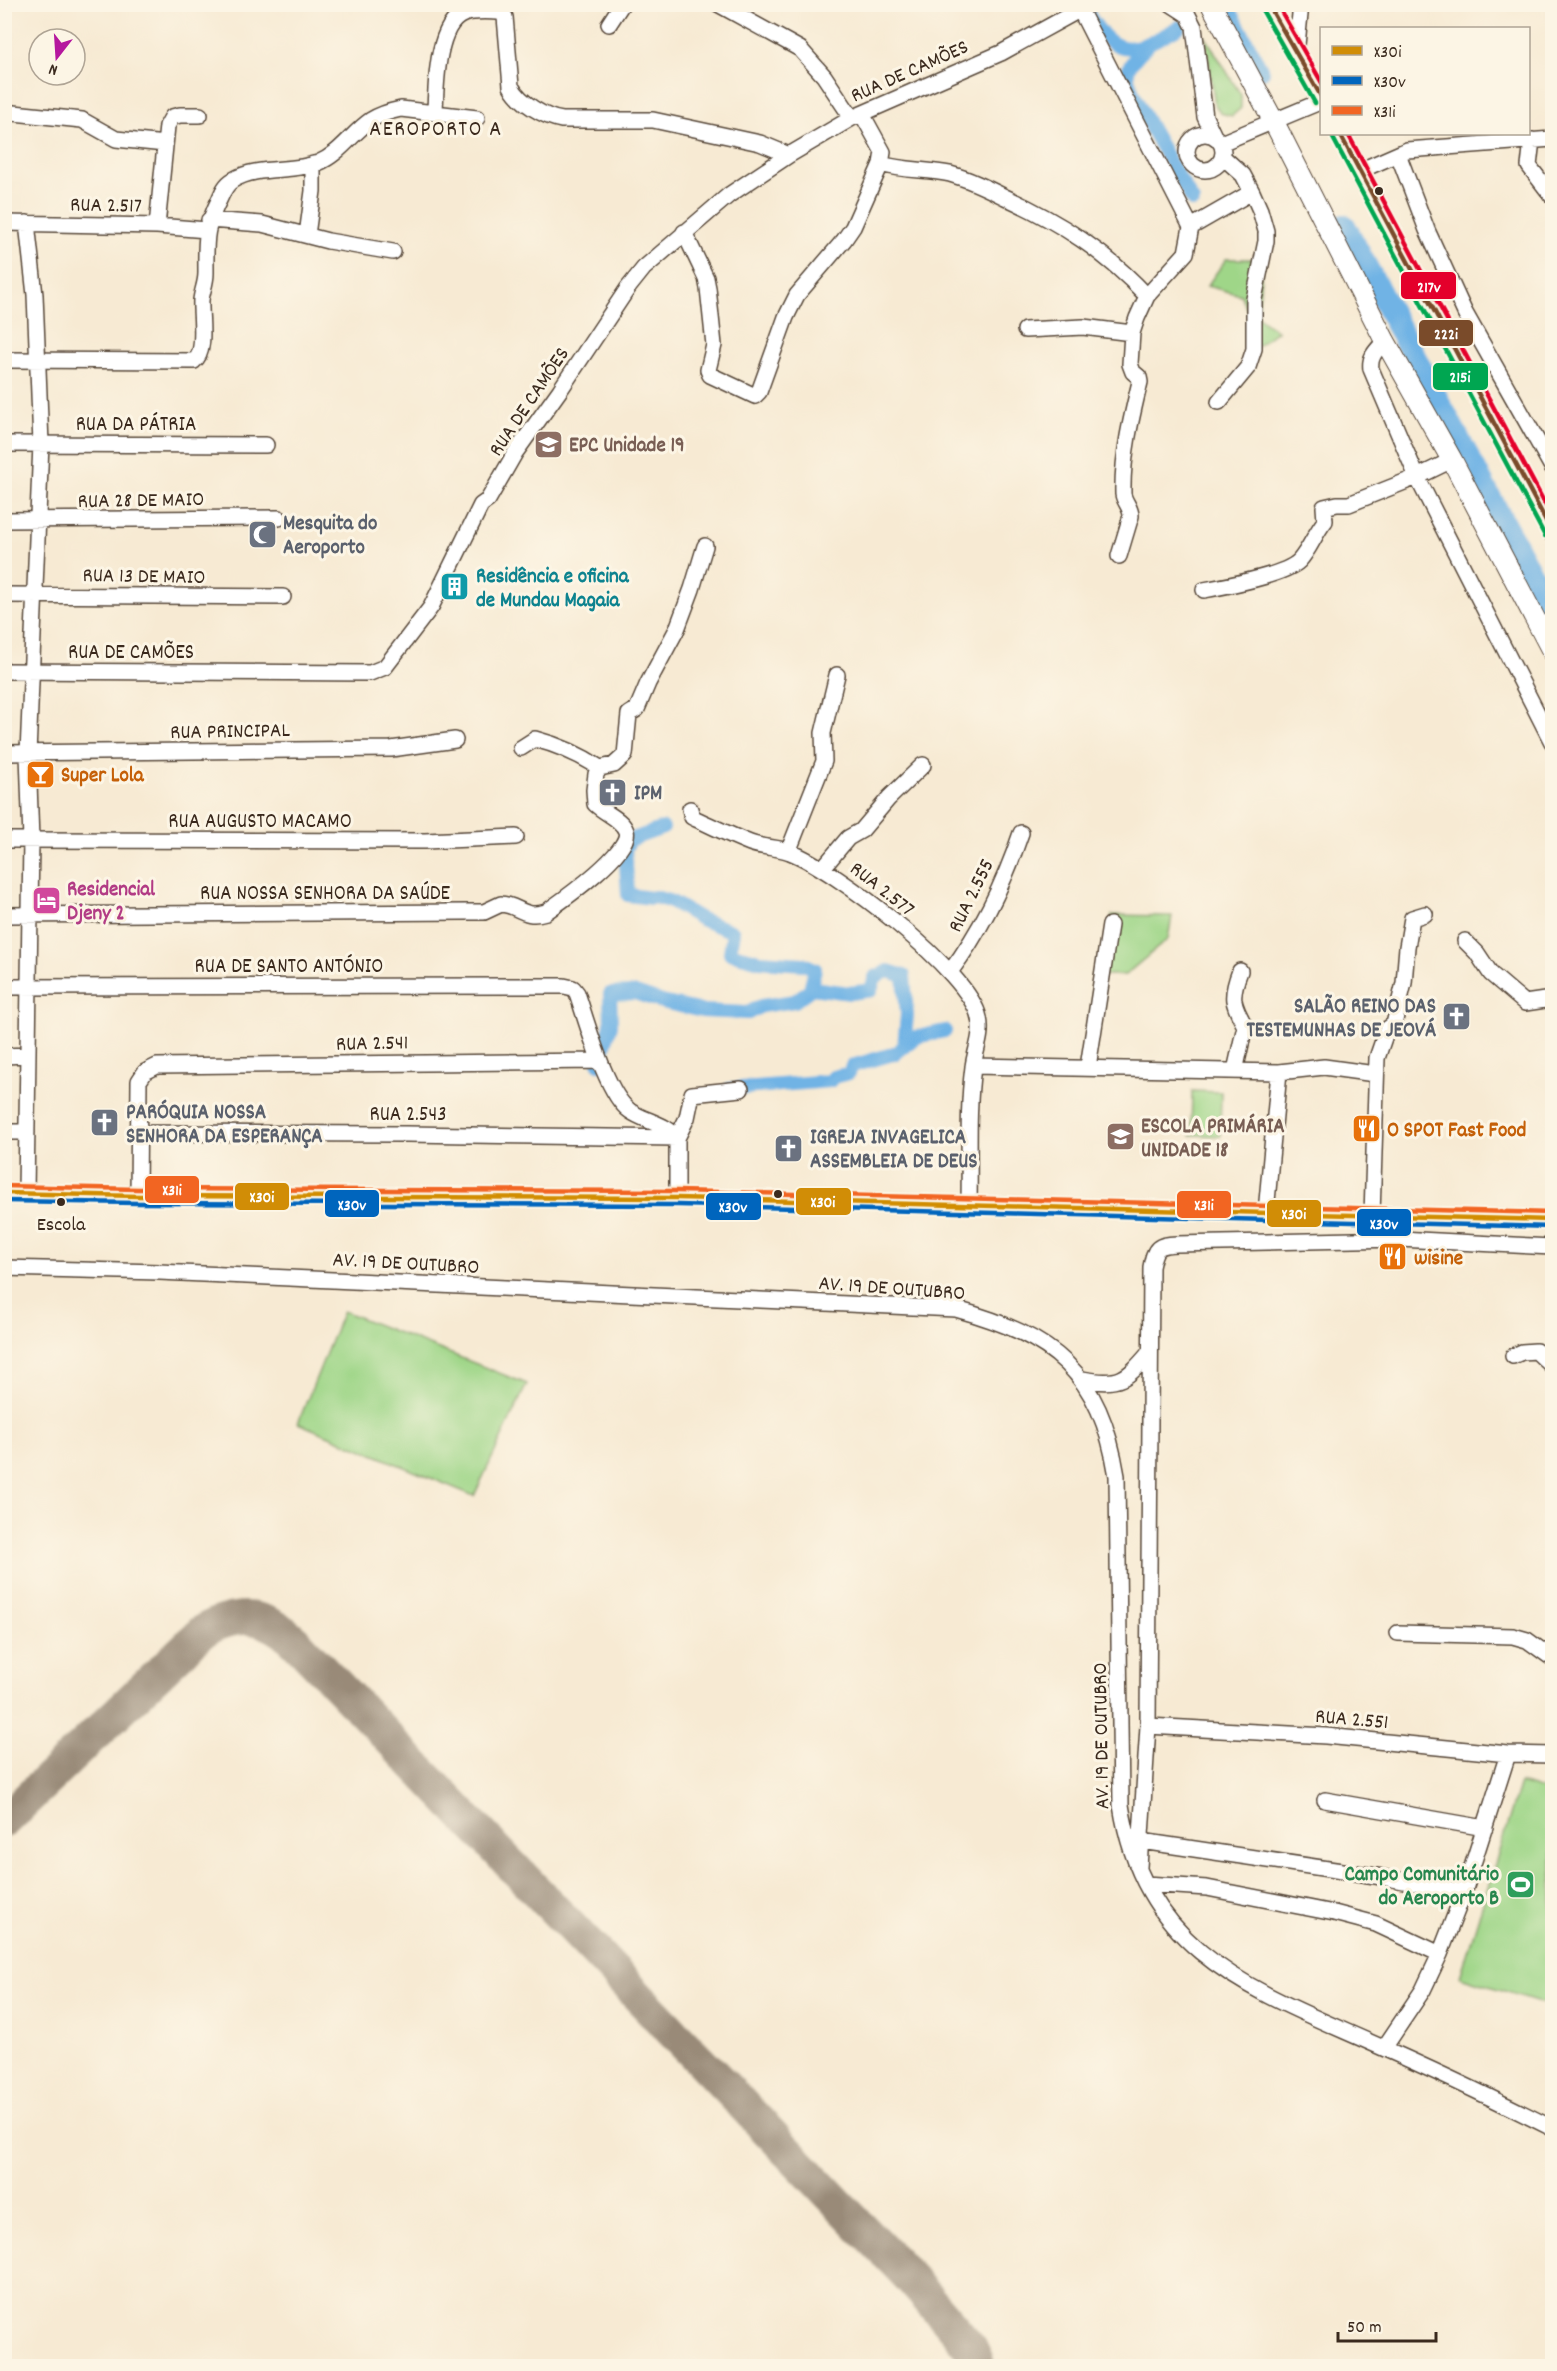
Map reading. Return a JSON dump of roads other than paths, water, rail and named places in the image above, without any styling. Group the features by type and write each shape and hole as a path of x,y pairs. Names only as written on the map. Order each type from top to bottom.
{"main road":[{"path":"1210,4 1274,122 1385,341 1452,460 1552,651"},
{"path":"1268,4 1320,97"},
{"path":"1341,135 1552,532"}],"street":[{"path":"609,24 622,4"},
{"path":"684,232 706,278 708,288 714,345 708,370 710,375 755,396 759,392 786,317 797,295 844,240 859,216 881,164 883,152 857,116 800,49 718,4"},
{"path":"1171,4 1188,15 1194,27 1205,117 1219,145 1243,175 1260,210 1266,231 1254,299 1254,349 1248,367 1219,402"},
{"path":"1296,56 1301,4"},
{"path":"1082,6 1191,227 1186,253 1148,296 1132,333 1130,364 1140,382 1127,437 1125,461 1123,496 1131,510 1131,516 1119,556"},
{"name":"RUA DE CAMÕES","path":"4,671 370,673 385,667 431,607 480,505 488,500 515,453 560,390 614,307 644,268 729,195 789,155 857,116 1001,53 1082,6"},
{"path":"435,112 437,63 441,47 451,25 458,16 481,8 504,14 511,86 526,102 547,117 562,120 653,120 760,143 789,155"},
{"path":"1219,145 1320,101"},
{"path":"4,360 194,362 198,358 201,346 201,298 207,274 205,254 208,225 225,187 247,174 313,164 334,155 371,120 390,111 401,109 477,118"},
{"path":"4,112 82,120 116,139 165,144"},
{"path":"157,226 167,126 172,117 200,115"},
{"path":"1359,171 1407,150 1552,139"},
{"path":"1532,140 1529,166 1552,196"},
{"path":"1398,153 1426,230 1466,313 1552,467"},
{"path":"307,235 313,191 313,164"},
{"path":"881,164 949,174 972,181 1043,214 1093,246 1148,296"},
{"path":"1191,227 1252,192"},
{"name":"RUA 2.517","path":"4,223 157,226 262,224 393,252"},
{"path":"26,1193 31,840 28,754 41,444 35,295 27,223"},
{"path":"1025,330 1083,327 1132,333"},
{"path":"1385,341 1373,353 1371,369 1417,477 1552,742"},
{"name":"RUA DA PÁTRIA","path":"4,444 267,445"},
{"path":"1204,590 1237,584 1294,565 1325,521 1324,507 1349,504 1417,477 1452,460"},
{"name":"RUA 28 DE MAIO","path":"4,520 279,518"},
{"path":"521,748 535,740 546,742 568,749 600,768 614,765 625,755 629,714 637,709 677,628 705,546"},
{"name":"RUA 13 DE MAIO","path":"4,595 283,597"},
{"path":"790,852 825,761 823,733 837,675"},
{"name":"RUA PRINCIPAL","path":"4,753 391,749 455,740"},
{"path":"822,869 848,838 862,830 889,798 923,765"},
{"name":"RUA NOSSA SENHORA DA SAÚDE","path":"4,915 484,912 501,904 524,913 538,915 546,912 598,873 627,837 626,830 595,804 596,774 600,768"},
{"name":"RUA 2.577","path":"690,809 693,817 738,838 790,852 822,869 874,904 950,972 974,1003 979,1017 979,1045 973,1066 969,1204"},
{"name":"RUA 2.555","path":"950,972 970,945 992,907 1021,833"},
{"name":"RUA AUGUSTO MACAMO","path":"4,840 425,841 516,837"},
{"path":"1372,1215 1376,1112 1375,1074 1382,1039 1388,1028 1394,1024 1404,983 1412,918 1425,914"},
{"path":"1088,1067 1110,925"},
{"path":"1465,941 1477,953 1491,974 1525,1003 1552,999"},
{"path":"1235,1071 1245,1026 1233,1004 1235,985 1240,971"},
{"name":"RUA DE SANTO ANTÓNIO","path":"4,987 564,986 573,988 577,993 600,1061"},
{"path":"4,1056 27,1055"},
{"path":"600,1061 621,1102 630,1111 671,1132 677,1138"},
{"name":"RUA 2.541","path":"138,1133 139,1081 145,1072 157,1066 600,1061"},
{"path":"973,1066 1235,1071 1279,1071 1324,1067 1375,1074"},
{"path":"1266,1212 1279,1071"},
{"path":"677,1198 677,1138 687,1118 692,1094 741,1089"},
{"path":"4,1132 27,1132"},
{"path":"138,1133 138,1196"},
{"name":"RUA 2.543","path":"138,1133 677,1138"},
{"path":"4,1193 138,1196 677,1198 1552,1220"},
{"path":"1440,1954 1376,1924 1334,1913 1142,1877 1141,1841 1148,1726 1151,1267 1154,1253 1161,1245 1400,1239 1552,1247"},
{"name":"AV. 19 DE OUTUBRO","path":"4,1268 171,1273 956,1309 998,1320 1029,1334 1082,1378 1104,1423 1112,1447 1117,1476 1121,1805 1130,1846 1142,1877 1170,1923 1215,1965 1298,2011 1384,2048 1552,2128"},
{"path":"1514,1356 1522,1352 1536,1351 1552,1366"},
{"path":"1082,1378 1103,1383 1118,1381 1131,1374 1150,1352"},
{"path":"1398,1633 1512,1636 1527,1640 1552,1658"},
{"name":"RUA 2.551","path":"1148,1726 1326,1736 1508,1754 1552,1755"},
{"path":"1384,2048 1423,1990 1440,1954 1464,1892 1508,1754"},
{"path":"1325,1800 1485,1828"},
{"path":"1141,1841 1382,1877 1464,1892"}],"waterway":[{"path":"1227,4 1263,72"},
{"path":"1087,12 1108,39 1128,48 1151,42 1179,27"},
{"path":"1148,45 1136,56 1129,67 1129,81 1144,115 1193,201"},
{"path":"1344,226 1552,614"},
{"path":"663,828 630,840 625,849 628,895 655,897 672,902 701,919 733,932 730,953 760,961 804,964 815,969 810,989"},
{"path":"599,1064 611,1025 610,994 635,993 702,1011 748,1013 761,1006 795,1001 812,988 850,993 871,990 875,977 888,971 904,976 907,1015 904,1047"},
{"path":"730,1089 830,1081 833,1077 849,1073 852,1066 896,1053 916,1037 945,1031"}],"place":[{"name":"EPC Unidade 19","path":"548,444"},
{"name":"Mesquita do Aeroporto","path":"262,534"},
{"name":"Residência e oficina de Mundau Magaia","path":"455,587"},
{"name":"Super Lola","path":"40,774"},
{"name":"IPM","path":"613,792"},
{"name":"Residencial Djeny 2","path":"46,900"},
{"name":"SALÃO REINO DAS TESTEMUNHAS DE JEOVÁ","path":"1457,1017"},
{"name":"PARÓQUIA NOSSA SENHORA DA ESPERANÇA","path":"105,1123"},
{"name":"O SPOT Fast Food","path":"1366,1129"},
{"name":"ESCOLA PRIMÁRIA UNIDADE 18","path":"1120,1137"},
{"name":"IGREJA INVAGELICA ASSEMBLEIA DE DEUS","path":"789,1148"},
{"name":"Escola","path":"61,1202"},
{"name":"wisine","path":"1393,1257"},
{"name":"Campo Comunitário do Aeroporto B","path":"1520,1885"}],"district":[{"name":"AEROPORTO A","path":"436,127"}]}
